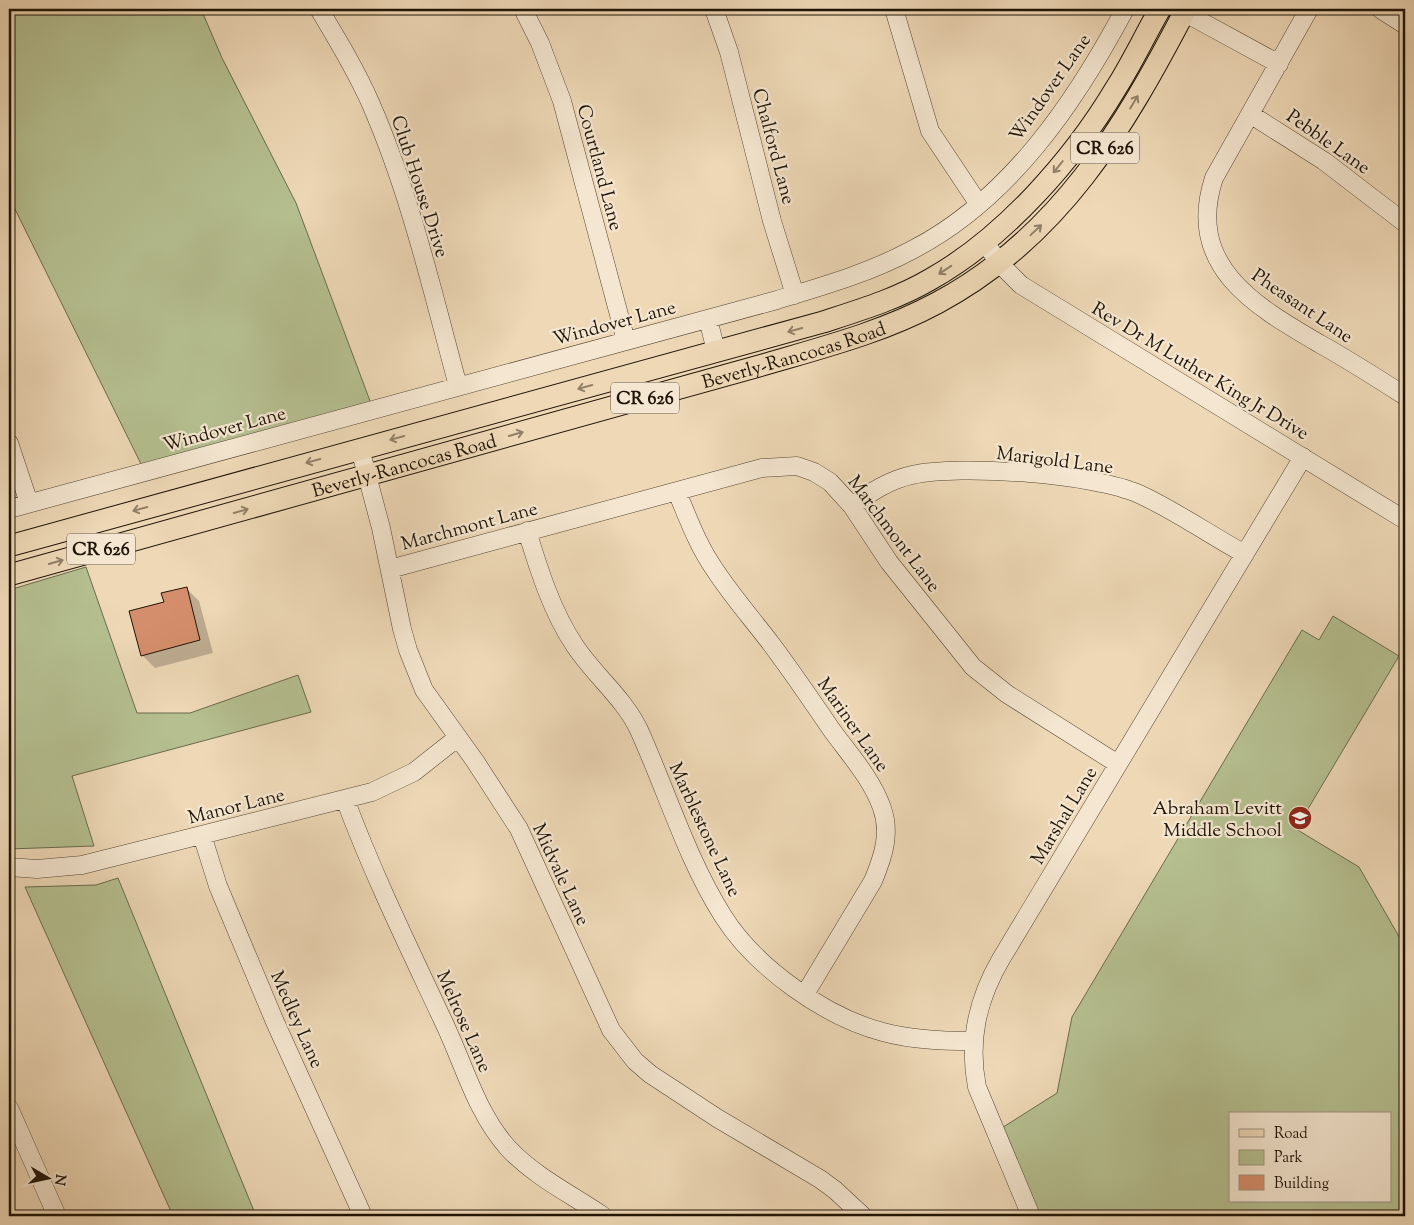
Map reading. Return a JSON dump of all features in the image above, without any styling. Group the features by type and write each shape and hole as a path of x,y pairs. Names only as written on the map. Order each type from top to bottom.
{"main road":[{"name":"Beverly-Rancocas Road","path":"9,546 884,303 931,280 986,244 1022,209 1084,136 1116,90 1160,9"},
{"name":"Beverly-Rancocas Road","path":"9,575 874,332 936,304 1000,264 1056,212 1088,174 1134,104 1183,10"},
{"path":"598,411 610,397 624,388 694,369 708,362 716,351"}],"street":[{"name":"Club House Drive","path":"319,9 361,81 388,144 409,208 458,386"},
{"name":"Courtland Lane","path":"523,9 540,43 562,101 626,341"},
{"name":"Chalford Lane","path":"714,9 728,52 770,212 795,295"},
{"path":"894,9 930,131 978,204"},
{"name":"Windover Lane","path":"9,509 708,319 856,276 907,253 943,231 978,204 1014,170 1044,137 1084,80 1125,9"},
{"name":"Pheasant Lane","path":"1309,9 1223,161 1208,196 1208,233 1228,278 1240,290 1270,313 1405,396"},
{"path":"1380,9 1405,25"},
{"path":"1183,10 1279,64"},
{"name":"Pebble Lane","path":"1250,114 1324,161 1405,223"},
{"name":"Rev Dr M Luther King Jr Drive","path":"986,244 1000,264 1020,285 1405,520"},
{"path":"708,319 716,351"},
{"path":"9,443 29,503"},
{"name":"Midvale Lane","path":"360,448 368,475 408,650 424,690 519,830 610,1030 635,1061 688,1099 820,1179 835,1190 862,1216"},
{"name":"Marshal Lane","path":"1031,1216 977,1088 973,1041 978,1011 991,976 1303,457"},
{"name":"Marchmont Lane","path":"390,569 762,468 797,466 814,472 830,482 852,506 889,562 973,667 1007,694 1118,764"},
{"name":"Marigold Lane","path":"852,506 886,483 930,472 981,472 1062,477 1102,483 1139,494 1245,554"},
{"name":"Mariner Lane","path":"677,492 690,525 715,570 782,658 874,790 882,808 886,827 885,846 873,881 805,994"},
{"name":"Marblestone Lane","path":"528,531 536,559 565,629 575,646 616,694 638,730 701,876 722,916 750,950 776,974 805,994 849,1019 884,1033 917,1038 973,1041"},
{"name":"Manor Lane","path":"9,867 38,869 82,866 372,792 402,780 437,756 458,738"},
{"name":"Melrose Lane","path":"345,799 362,846 476,1098 494,1130 522,1163 603,1216"},
{"name":"Medley Lane","path":"202,835 218,886 275,1022 364,1216"},
{"path":"9,1108 57,1216"}],"green space":[{"path":"9,9 201,9 222,58 296,203 373,409 145,472 9,197"},
{"path":"86,567 137,713 190,713 298,675 311,712 72,776 94,846 9,849 9,590"},
{"name":"Abraham Levitt Middle School","path":"1333,616 1399,656 1296,829 1359,867 1405,947 1405,1216 1030,1216 997,1131 1057,1093 1072,1017 1302,630 1319,640"},
{"path":"118,878 256,1216 173,1216 25,887 96,885"}],"building":[{"path":"187,587 200,640 141,656 129,611 164,602 161,593"}],"place":[{"name":"Abraham Levitt Middle School","path":"1300,818"}]}
